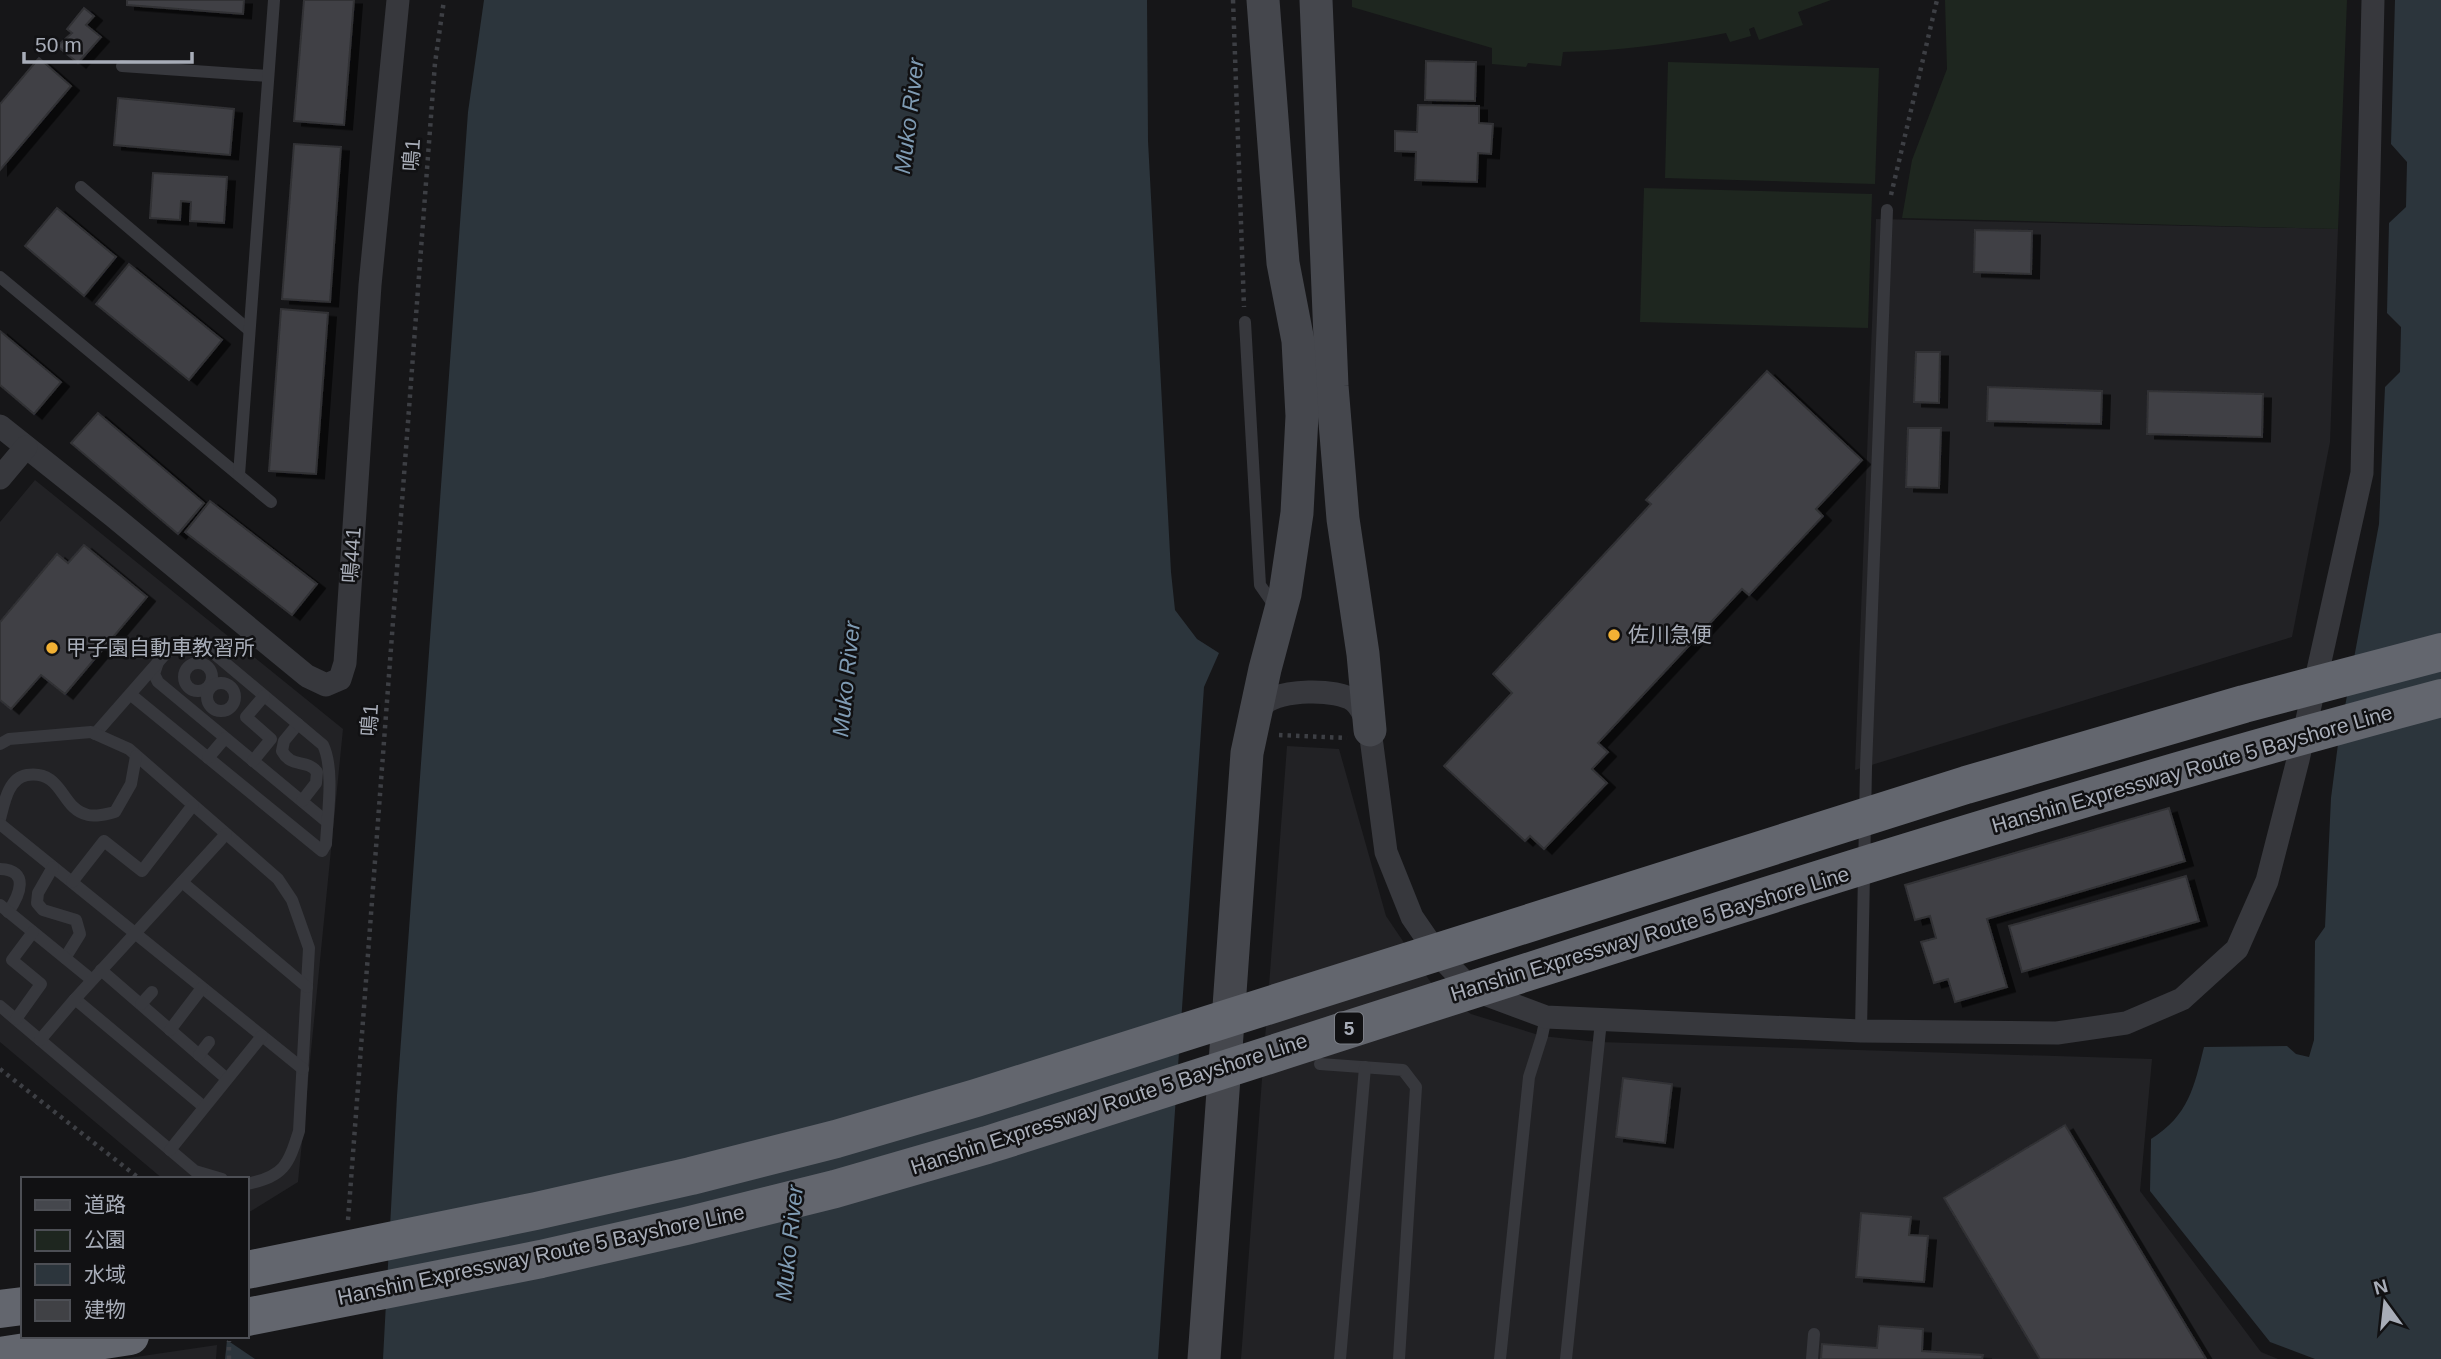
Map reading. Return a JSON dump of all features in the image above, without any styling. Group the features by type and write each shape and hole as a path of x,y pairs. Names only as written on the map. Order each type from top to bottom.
{"highway":[{"name":"Hanshin Expressway Route 5 Bayshore Line","path":"248,1270 536,1211 836,1139 1001,1091 1966,785 2230,708 2441,652"},
{"name":"Hanshin Expressway Route 5 Bayshore Line","path":"248,1317 541,1259 835,1189 987,1145 2002,823 2247,749 2441,698"},
{"path":"0,1310 21,1306"},
{"path":"0,1356 117,1338"}],"street":[{"name":"鳴441","path":"0,426 307,676 326,685 340,679 345,663 370,285 398,0"},
{"path":"1204,1359 1246,767 1252,724 1285,594 1297,513 1302,416 1298,341 1283,263 1263,0"},
{"path":"1316,0 1332,386 1343,519 1363,654 1386,852 1412,916 1436,952 1471,989 1546,1017 1861,1031 2057,1033 2126,1023 2182,999 2237,949 2267,881 2298,760 2362,473 2373,0"},
{"path":"0,478 26,447"},
{"path":"1252,724 1265,703 1288,692 1338,694 1354,701 1370,730"},
{"path":"0,1310 21,1326"},
{"path":"34,1338 59,1359"}],"lane":[{"path":"239,475 274,0"},
{"path":"122,66 268,76"},
{"path":"81,187 249,330"},
{"path":"1861,1031 1866,768 1887,210"},
{"path":"0,276 271,502"},
{"path":"1245,322 1260,584 1280,614"},
{"path":"95,734 130,694 158,662 167,652 182,645 197,645 211,651 323,746 327,755 327,844 322,851 130,694"},
{"path":"167,652 187,669"},
{"path":"158,662 154,674 158,682 327,822"},
{"path":"209,688 199,692 187,687 183,677 187,669 198,663 207,666 212,675 209,688 208,703 217,711 229,710 236,701 231,686 222,683 209,688"},
{"path":"231,686 240,676"},
{"path":"253,761 271,739 246,717 264,696"},
{"path":"298,724 284,741 282,751 291,761 309,765 317,772 316,783 302,801"},
{"path":"0,744 9,739 91,732 129,749 278,879 292,900 309,948 299,1131 290,1160 269,1179 248,1184"},
{"path":"208,758 225,737"},
{"path":"136,756 131,784 115,811 101,816 87,815 75,808 53,780 42,774 31,775 22,776 15,781 6,796 0,822 303,1069"},
{"path":"72,882 104,841 142,871 193,805"},
{"path":"40,1040 226,834"},
{"path":"53,867 38,892 37,903 43,911 76,920 80,927 76,942 65,958"},
{"path":"0,869 16,873 19,880 18,896 4,908 92,980"},
{"path":"182,882 307,987"},
{"path":"16,1020 41,984 12,960 33,932"},
{"path":"102,970 227,1079"},
{"path":"170,1030 202,988"},
{"path":"141,1004 152,992"},
{"path":"75,999 204,1107"},
{"path":"0,1006 195,1171 215,1177"},
{"path":"1500,1359 1529,1077 1546,1017"},
{"path":"1566,1359 1601,1021"},
{"path":"170,1150 262,1037"},
{"path":"199,1055 209,1042"},
{"path":"1320,1064 1403,1070 1416,1087 1399,1359"},
{"path":"1340,1359 1365,1067"},
{"path":"1812,1359 1814,1334"}],"path":[{"name":"鳴1","path":"347,1232 435,63 444,0"},
{"path":"1233,0 1245,322"},
{"path":"1887,210 1937,0"},
{"path":"0,1069 137,1177"},
{"path":"229,1359 230,1338"}],"shaded area":[{"path":"1876,219 2338,229 2330,442 2292,637 1855,770"},
{"name":"甲子園自動車教習所","path":"35,480 343,729 298,1182 251,1211 248,1212 248,1177 161,1177 0,1042 0,522"},
{"path":"1287,746 1339,749 1386,916 1434,987 1471,1014 1542,1036 1598,1042 2152,1059 2140,1191 2261,1352 2278,1359 1241,1359"},
{"path":"217,1345 216,1359 122,1359"}],"green space":[{"path":"1352,0 1831,0 1798,12 1803,25 1759,40 1754,27 1749,29 1751,36 1730,42 1726,33 1645,46 1563,52 1561,66 1528,63 1526,67 1492,64 1492,48 1352,7"},
{"path":"1945,0 2347,0 2338,229 1902,218 1912,160 1947,69"},
{"path":"1668,62 1879,68 1875,184 1665,178"},
{"path":"1644,188 1872,194 1868,328 1640,322"}],"water":[{"name":"Muko River","path":"484,0 1147,0 1148,141 1175,610 1197,639 1219,653 1204,687 1158,1359 383,1359 397,1096 468,112"},
{"path":"2395,0 2441,0 2441,1359 2315,1359 2270,1342 2150,1191 2151,1139 2164,1130 2182,1110 2193,1087 2204,1047 2287,1046 2296,1054 2309,1057 2314,1040 2315,941 2325,927 2331,798 2338,744 2379,524 2385,387 2400,372 2401,327 2387,313 2389,223 2406,207 2407,162 2391,144"},
{"path":"227,1340 255,1359 225,1359"}],"building":[{"path":"127,0 244,0 243,14 127,5"},
{"path":"304,0 354,0 344,125 294,121"},
{"path":"84,8 94,16 86,25 101,37 78,63 57,46 72,33 67,29"},
{"path":"39,58 71,86 0,170 0,104"},
{"path":"1426,61 1476,62 1475,101 1425,100"},
{"path":"118,98 234,109 230,155 114,145"},
{"path":"1418,105 1479,106 1479,123 1493,124 1491,154 1478,153 1477,182 1415,180 1416,152 1395,151 1395,131 1417,132"},
{"path":"294,144 341,147 330,302 282,299"},
{"path":"153,173 227,177 224,223 190,221 191,202 181,201 180,220 150,218"},
{"path":"57,208 116,257 84,296 25,246"},
{"path":"1975,230 2032,231 2031,274 1974,272"},
{"path":"129,264 222,340 189,380 96,304"},
{"path":"281,309 328,313 316,474 269,471"},
{"path":"0,331 61,382 34,414 0,385"},
{"path":"1916,352 1940,352 1939,403 1914,402"},
{"name":"佐川急便","path":"1767,371 1862,460 1816,509 1823,516 1749,595 1742,589 1598,743 1608,752 1592,769 1607,783 1544,849 1530,836 1525,841 1444,766 1512,693 1493,674 1651,504 1646,500"},
{"path":"1988,387 2102,391 2101,424 1987,421"},
{"path":"2148,391 2263,394 2262,437 2147,434"},
{"path":"98,413 204,503 178,534 71,443"},
{"path":"1908,428 1941,428 1939,488 1906,487"},
{"path":"210,501 317,584 292,615 185,532"},
{"name":"甲子園自動車教習所","path":"84,545 147,597 65,694 41,675 11,709 0,700 0,622 57,554 68,563"},
{"path":"2169,808 2185,861 1987,919 2007,987 1955,1002 1948,979 1934,983 1921,942 1936,938 1930,916 1915,920 1905,885"},
{"path":"2186,876 2199,921 2022,972 2009,926"},
{"path":"1623,1078 1672,1084 1665,1143 1616,1137"},
{"path":"2065,1125 2206,1359 2040,1359 1944,1198"},
{"path":"1861,1213 1911,1217 1909,1235 1928,1236 1924,1282 1856,1277"},
{"path":"1879,1326 1923,1329 1922,1351 1983,1355 1982,1359 1821,1359 1822,1344 1877,1348"}],"place":[{"name":"佐川急便","path":"1614,635"},
{"name":"甲子園自動車教習所","path":"52,648"}]}
